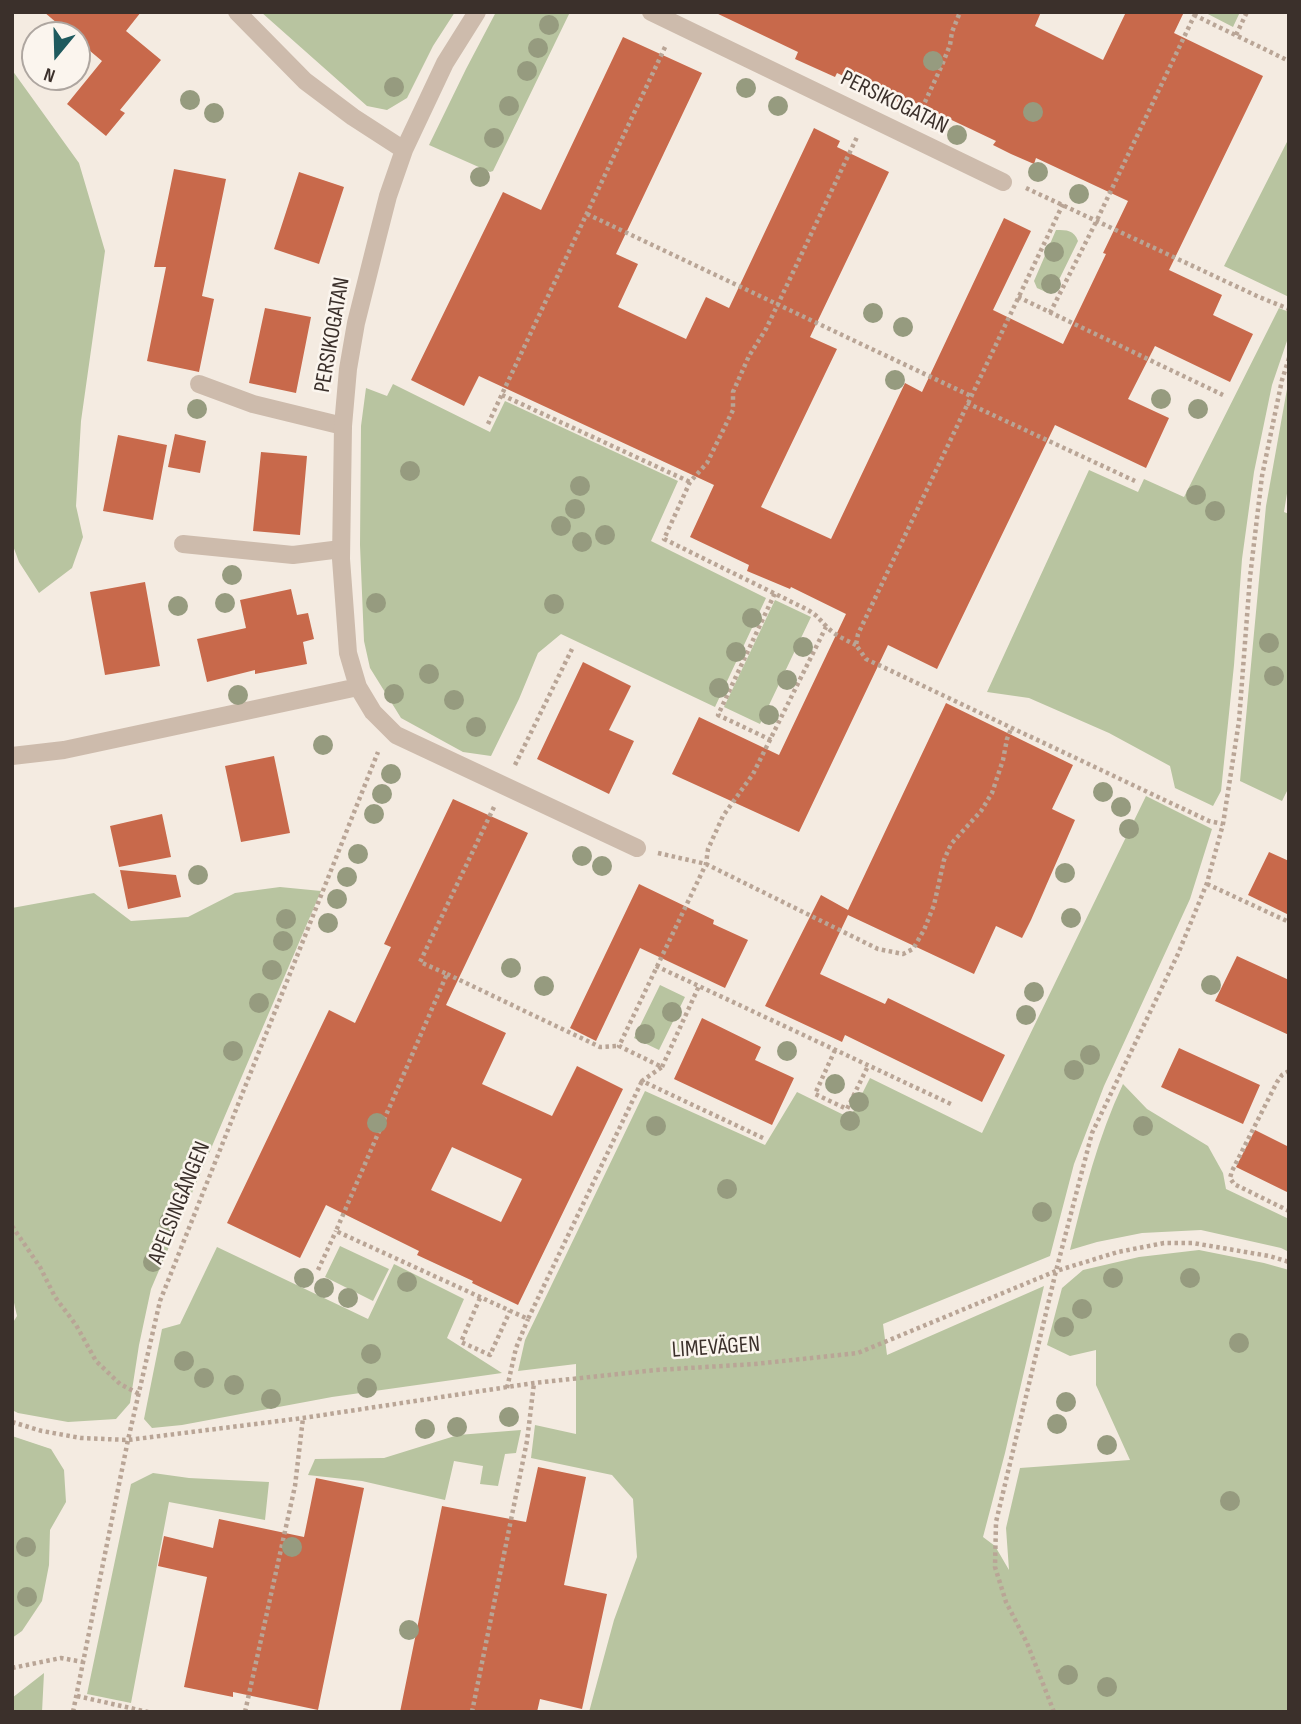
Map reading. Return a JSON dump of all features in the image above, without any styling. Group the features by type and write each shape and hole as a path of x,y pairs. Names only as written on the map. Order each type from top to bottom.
{"street":[{"path":"237,12 305,82 404,150"},
{"name":"PERSIKOGATAN","path":"477,12 445,63 404,150 388,197 356,323 348,369 343,426 341,549 348,653 358,687 373,712 396,735 637,848"},
{"name":"PERSIKOGATAN","path":"651,12 1003,182"},
{"path":"200,384 253,404 343,426"},
{"path":"183,544 293,555 341,549"},
{"path":"12,756 64,750 358,687"}],"path":[{"path":"908,136 942,65 960,12"},
{"path":"1236,35 1247,12"},
{"path":"1050,313 1195,14 1289,61"},
{"path":"488,424 676,24"},
{"path":"867,117 766,329 749,356 733,392 733,410 707,463 690,482 664,539 818,616 827,627 856,645 866,659 1209,821 1223,824"},
{"path":"1003,182 1021,185 1289,309"},
{"path":"856,645 858,634 1063,204"},
{"path":"587,214 971,396"},
{"path":"1018,297 1223,395"},
{"path":"1054,1712 1027,1643 1006,1602 995,1567 996,1522 1056,1271 1093,1133 1178,954 1207,883 1223,824 1239,721 1250,577 1262,476 1289,358"},
{"path":"1282,380 1289,384"},
{"path":"502,395 690,482"},
{"path":"967,402 1135,481"},
{"path":"771,740 718,715 775,593"},
{"path":"619,1046 706,864 708,849 723,816 753,774 827,627"},
{"path":"572,649 420,962 600,1047 619,1046 663,1067"},
{"name":"APELSINGÅNGEN","path":"73,1712 128,1440 160,1301 388,728"},
{"path":"637,848 706,864 878,950 903,954 913,949 924,930 951,844 981,811 992,793 1011,729"},
{"path":"1207,883 1289,922"},
{"path":"656,966 953,1105"},
{"path":"318,1270 447,974"},
{"path":"507,1388 516,1348 528,1319 642,1081 663,1067 699,986"},
{"path":"835,1050 815,1094 847,1109 867,1068"},
{"path":"1289,1071 1277,1082 1230,1178 1234,1184 1289,1211"},
{"path":"642,1081 763,1138"},
{"path":"12,1226 40,1267 55,1297 76,1325 96,1361 120,1384 139,1394"},
{"path":"336,1231 528,1319"},
{"name":"LIMEVÄGEN","path":"12,1422 80,1438 128,1440 303,1418 534,1383 858,1353 1056,1271 1118,1252 1164,1243 1193,1243 1289,1262"},
{"path":"480,1298 461,1342 471,1347 490,1355 510,1311"},
{"path":"472,1712 527,1441 534,1383"},
{"path":"245,1712 295,1486 303,1418"},
{"path":"12,1668 61,1658 83,1662"},
{"path":"77,1696 148,1712"}],"green space":[{"path":"261,12 455,12 433,46 407,98 387,110 367,106"},
{"path":"496,12 570,12 493,171 490,172 429,145"},
{"path":"1204,12 1240,12 1233,27"},
{"path":"12,70 21,82 21,91 27,91 79,163 105,251 81,421 76,506 83,537 72,568 39,593 19,562 12,543"},
{"path":"1289,138 1289,297 1224,266"},
{"path":"1056,230 1070,231 1078,241 1054,290 1046,292 1037,288 1034,281"},
{"path":"1279,308 1289,312 1289,335 1272,385 1254,472 1242,559 1221,791 1213,806 1175,788 1170,766 1109,733 1029,698 987,692 1089,470 1138,492 1144,479 1184,497"},
{"path":"393,384 490,432 505,401 678,481 651,541 766,598 715,707 561,634 538,653 491,756 463,752 401,718 370,668 364,641 360,545 361,426 366,388 387,396"},
{"path":"1287,389 1289,481 1284,512 1289,514 1289,787 1282,801 1240,781 1266,506"},
{"path":"775,600 811,617 760,724 724,707"},
{"path":"1146,796 1212,829 1190,899 1104,1086 1074,1164 1050,1256 883,1324 887,1355 1044,1286 983,1537 995,1546 1009,1570 1006,1528 1020,1468 1130,1460 1096,1385 1096,1350 1070,1356 1047,1345 1062,1288 1083,1270 1139,1257 1199,1250 1289,1270 1289,1712 589,1712 614,1620 637,1557 633,1499 612,1475 531,1458 535,1425 576,1434 576,1364 518,1371 525,1340 645,1091 765,1145 797,1092 850,1118 870,1078 982,1133"},
{"path":"280,887 321,891 151,1289 130,1403 116,1419 68,1422 12,1410 12,1324 17,1316 12,1294 12,908 94,893 131,921 188,917 235,893"},
{"path":"660,985 685,997 659,1050 634,1038"},
{"path":"1123,1084 1147,1109 1208,1146 1223,1173 1226,1189 1289,1219 1289,1252 1201,1230 1142,1233 1070,1250 1099,1145"},
{"path":"340,1246 389,1269 373,1301 325,1277"},
{"path":"217,1247 368,1319 394,1264 464,1299 447,1338 502,1373 332,1397 182,1425 152,1428 144,1419 162,1329 180,1324"},
{"path":"521,1430 516,1453 505,1454 498,1486 480,1484 483,1466 454,1461 445,1500 362,1481 308,1475 315,1459 384,1458 458,1435"},
{"path":"12,1436 51,1449 64,1470 66,1502 50,1530 49,1565 42,1601 22,1631 12,1638"},
{"path":"153,1473 189,1478 269,1482 265,1520 169,1502 131,1703 87,1694 131,1484"},
{"path":"44,1673 42,1712 12,1712 12,1698"}],"building":[{"path":"44,12 141,12 126,31 161,60 120,110 125,113 106,136 67,104 78,91 91,91 91,75 102,61 91,52 91,21 55,21"},
{"path":"714,12 1041,12 1035,26 1103,60 1126,12 1184,12 1174,33 1263,76 1169,270 1222,295 1213,315 1253,334 1230,382 1155,346 1128,399 1169,418 1146,468 1055,425 937,669 888,645 799,832 672,774 699,717 779,755 846,614 791,587 790,589 747,571 749,565 690,537 714,485 479,376 464,406 411,380 503,192 541,210 623,37 702,73 616,254 638,264 618,307 686,339 706,297 729,308 814,128 840,141 837,147 889,172 810,337 837,349 761,507 831,539 905,383 922,392 1004,218 1031,231 993,310 1063,344 1128,201 1036,158 1034,164 1011,154 993,145 996,141 903,97 900,103 837,73 835,77 795,59 798,52"},
{"path":"174,169 226,179 202,296 214,299 199,372 147,361 166,267 154,267"},
{"path":"299,172 344,187 319,264 274,249"},
{"path":"265,308 311,317 296,393 249,383"},
{"path":"175,434 206,441 200,473 168,467"},
{"path":"118,435 167,445 153,520 103,511"},
{"path":"261,452 307,456 300,535 253,531"},
{"path":"145,582 160,666 105,675 90,592"},
{"path":"291,589 297,615 308,613 314,639 303,642 307,664 255,674 255,670 207,682 197,639 246,628 240,600"},
{"path":"583,662 631,686 609,730 634,741 609,794 537,759"},
{"path":"946,703 1073,765 1052,809 1075,820 1031,920 1022,938 996,926 974,974 848,915 820,974 885,1004 888,998 1005,1055 982,1102 845,1035 842,1042 765,1006 821,895 848,910"},
{"path":"274,756 290,833 241,842 225,766"},
{"path":"453,799 528,833 446,1005 506,1033 482,1084 552,1116 577,1066 623,1089 518,1305 417,1255 419,1251 326,1205 300,1258 227,1223 329,1010 355,1023 391,947 384,944","holes":["452,1147 522,1179 501,1222 431,1190"]},
{"path":"162,814 171,857 119,867 110,826"},
{"path":"1269,852 1289,861 1289,915 1248,895"},
{"path":"120,870 176,875 181,897 128,909"},
{"path":"639,884 714,920 713,924 748,940 725,988 640,948 596,1041 570,1028"},
{"path":"1237,956 1289,980 1289,1035 1215,1001"},
{"path":"702,1018 761,1047 755,1060 794,1078 772,1125 674,1079"},
{"path":"1179,1048 1260,1085 1243,1124 1161,1087"},
{"path":"1255,1130 1289,1147 1289,1193 1236,1167"},
{"path":"538,1467 586,1477 564,1585 607,1594 582,1709 540,1699 537,1712 400,1712 442,1506 526,1522"},
{"path":"316,1478 364,1488 318,1710 233,1692 233,1697 184,1687 207,1577 158,1566 164,1536 213,1548 219,1519 304,1537"}]}
